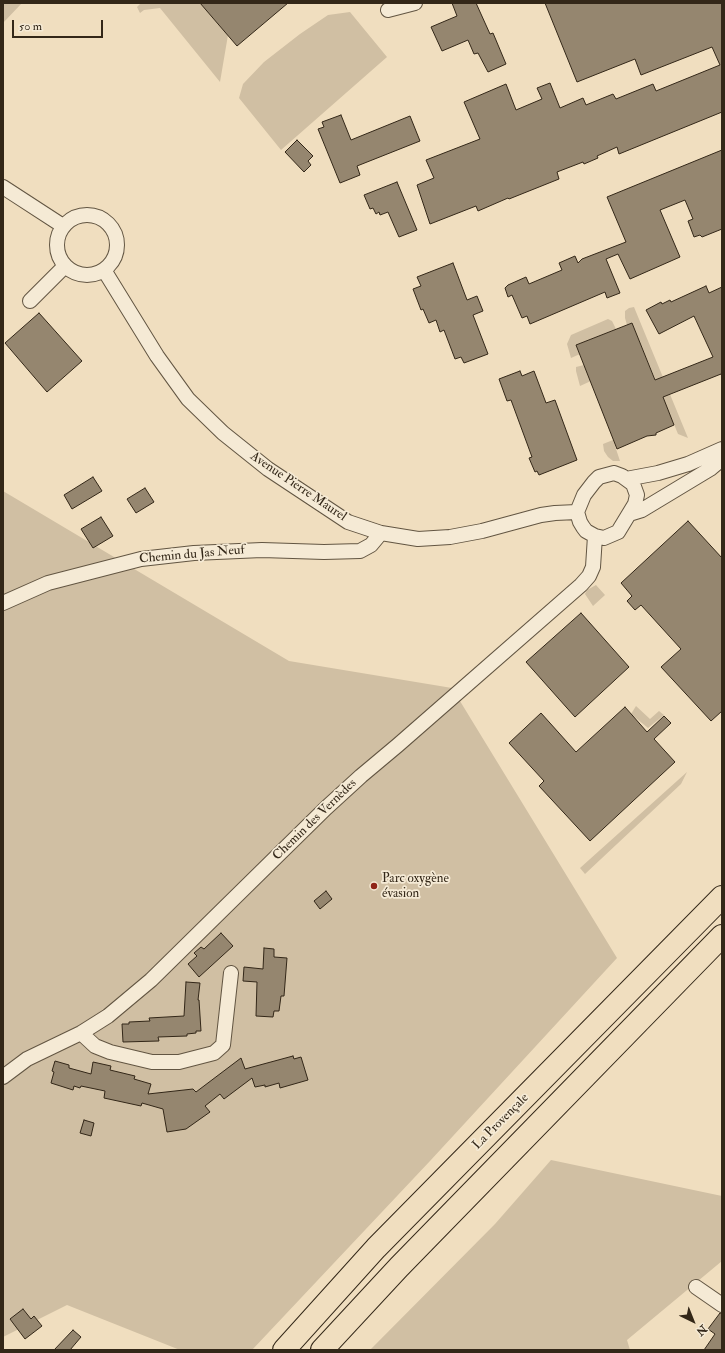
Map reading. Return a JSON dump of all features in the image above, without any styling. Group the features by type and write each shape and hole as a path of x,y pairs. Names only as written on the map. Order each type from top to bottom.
{"highway":[{"name":"La Provençale","path":"284,1350 382,1242 722,898"},
{"path":"322,1350 405,1262 722,936"}],"street":[{"path":"388,10 415,3"},
{"path":"3,187 63,226"},
{"path":"90,215 100,218 109,224 117,243 116,254 111,263 104,270 96,274 77,274 68,269 62,262 56,244 58,234 63,226 70,220 80,216 90,215"},
{"path":"30,300 65,266"},
{"name":"Avenue Pierre Maurel","path":"104,270 157,356 188,399 223,433 268,469 348,522 381,533 418,539 450,537 555,512 577,512"},
{"path":"626,479 658,473 688,464 722,449"},
{"path":"629,514 642,510 680,488 710,469 722,459"},
{"path":"614,473 626,479 633,484 637,495 635,504 618,532 604,538 595,536 586,531 580,522 577,512 584,495 594,482 599,478 614,473"},
{"name":"Chemin du Jas Neuf","path":"3,603 48,583 141,559 194,552 262,550 324,552 360,551 371,545 381,533"},
{"name":"Chemin des Vernèdes","path":"3,1077 27,1059 81,1034 108,1016 151,980 315,819 355,782 581,585 589,576 593,567 595,536"},
{"path":"81,1034 95,1046 110,1052 152,1062 179,1062 214,1053 223,1045 231,973"},
{"path":"696,1287 722,1305"}],"shaded area":[{"path":"3,3 22,3 3,23"},
{"path":"141,3 200,3 228,35 220,82 160,8 144,10 140,13 137,7"},
{"path":"350,12 387,57 281,150 239,98 243,84 264,62 300,34 328,15"},
{"path":"634,307 688,438 678,434 632,323 627,325 625,311"},
{"path":"608,319 612,321 616,329 576,345 580,354 571,358 567,344 571,335"},
{"path":"584,365 591,381 580,386 576,367"},
{"path":"613,440 620,461 613,461 604,451 603,444"},
{"path":"3,491 289,661 452,688 617,958 430,1161 252,1350 180,1350 67,1305 3,1337"},
{"path":"596,585 605,595 593,606 585,594 587,590"},
{"path":"636,706 650,719 659,711 664,715 648,728 631,714"},
{"path":"687,772 681,784 585,874 580,868"},
{"path":"551,1160 722,1196 722,1261 627,1340 630,1350 370,1350 495,1224"}],"building":[{"path":"200,3 288,3 237,46"},
{"path":"452,3 476,3 490,34 493,33 506,64 488,72 478,53 474,54 468,40 442,51 431,27 457,16"},
{"path":"545,3 722,3 722,112 619,154 617,147 584,164 583,162 557,172 559,179 478,211 476,206 430,224 417,185 434,178 426,160 480,139 464,102 506,84 516,110 542,99 537,88 550,83 560,108 583,98 586,105 613,94 616,99 653,84 656,91 720,65 712,47 641,75 635,59 577,82"},
{"path":"341,115 351,140 410,116 420,141 357,166 360,175 340,183 318,129 324,127 322,122"},
{"path":"297,140 313,156 308,161 311,165 304,172 285,152"},
{"path":"722,150 722,229 702,237 700,235 694,237 688,221 693,219 685,200 660,210 680,257 630,279 618,254 606,259 620,293 607,298 605,292 530,324 527,316 522,318 512,295 508,297 505,288 508,285 526,277 529,284 562,270 559,263 575,256 578,263 582,259 626,242 607,197"},
{"path":"397,182 417,230 399,237 388,212 380,215 379,212 376,214 373,208 370,209 364,195"},
{"path":"453,263 467,300 477,296 483,311 473,315 488,354 464,363 461,357 455,359 444,330 440,332 436,320 429,323 423,309 421,310 413,289 421,286 417,277"},
{"path":"706,286 709,293 722,287 722,377 721,374 663,397 674,425 656,433 656,435 647,436 617,449 576,345 632,323 655,380 713,357 694,316 659,334 646,310 661,302 662,304 670,300 671,302"},
{"path":"39,313 82,361 47,392 5,343"},
{"path":"520,371 522,376 534,371 546,403 555,400 577,460 539,475 537,471 535,472 529,458 532,457 511,400 507,401 499,379"},
{"path":"93,477 102,491 72,509 64,495"},
{"path":"145,488 154,502 136,513 127,499"},
{"path":"101,517 113,536 93,548 81,529"},
{"path":"688,521 722,558 722,711 711,721 661,667 681,649 641,605 635,610 627,601 632,596 621,583"},
{"path":"581,613 629,667 575,717 526,662"},
{"path":"625,707 647,732 664,716 671,723 654,739 675,762 590,841 539,786 544,781 509,743 541,713 576,752"},
{"path":"326,891 332,899 320,909 314,901"},
{"path":"221,933 233,946 199,977 188,964 197,956 194,953 201,947 204,949"},
{"path":"264,948 274,949 274,957 287,958 284,996 281,996 279,1011 274,1011 273,1017 256,1016 257,982 243,981 244,967 263,969"},
{"path":"186,982 200,983 198,1000 201,1031 187,1034 187,1036 158,1037 159,1041 123,1042 122,1024 129,1024 129,1022 150,1021 149,1018 184,1016"},
{"path":"293,1056 294,1059 301,1057 308,1080 280,1088 279,1083 265,1087 265,1085 255,1087 252,1078 224,1099 220,1094 205,1106 210,1112 186,1129 167,1132 163,1109 142,1103 141,1106 104,1098 105,1091 81,1086 80,1088 74,1086 73,1090 51,1083 55,1061 69,1065 69,1068 91,1074 93,1062 111,1066 110,1070 135,1076 134,1079 151,1084 148,1094 193,1089 196,1092 241,1058 245,1069"},
{"path":"84,1120 94,1123 91,1136 80,1133"},
{"path":"23,1309 31,1319 34,1316 42,1326 25,1339 10,1319"},
{"path":"720,1313 722,1313 722,1350 704,1350 715,1334 708,1329"},
{"path":"73,1330 81,1337 70,1350 54,1350"}],"place":[{"name":"Parc oxygène évasion","path":"374,886"}]}
